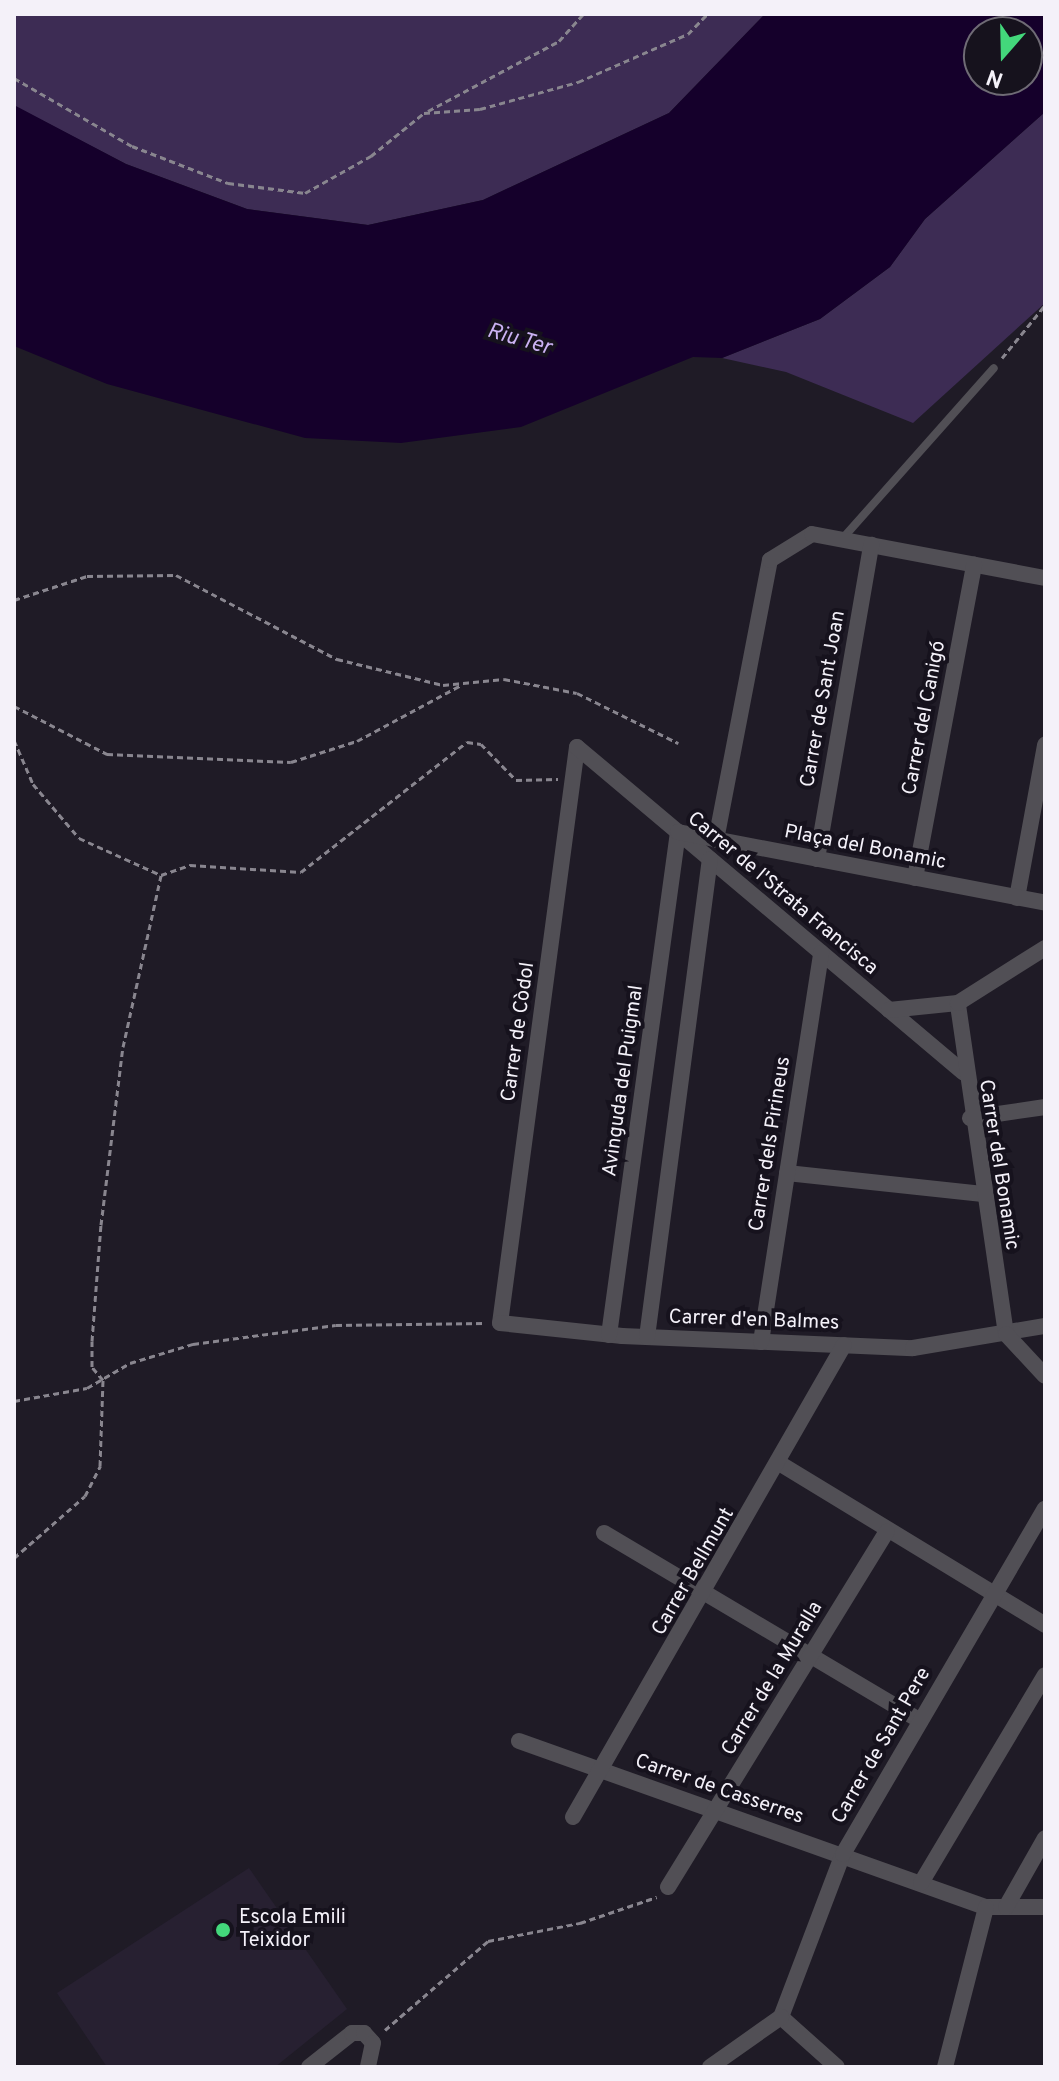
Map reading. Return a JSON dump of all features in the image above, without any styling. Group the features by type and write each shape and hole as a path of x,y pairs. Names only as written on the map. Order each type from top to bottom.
{"street":[{"path":"716,840 770,560 812,534 1045,578"},
{"name":"Carrer de Sant Joan","path":"817,859 871,545"},
{"name":"Carrer del Canigó","path":"915,878 974,565"},
{"path":"1017,898 1045,745"},
{"name":"Carrer de Còdol","path":"500,1323 577,747"},
{"name":"Carrer de l'Strata Francisca","path":"577,747 963,1072"},
{"name":"Plaça del Bonamic","path":"678,832 1045,903"},
{"name":"Avinguda del Puigmal","path":"609,1335 678,832"},
{"path":"647,1337 710,859"},
{"path":"889,1010 958,1003 1045,948"},
{"name":"Carrer dels Pirineus","path":"761,1342 821,953"},
{"name":"Carrer del Bonamic","path":"958,1003 963,1072 1006,1334"},
{"path":"970,1118 1045,1107"},
{"path":"787,1173 983,1194"},
{"name":"Carrer d'en Balmes","path":"500,1323 609,1335 913,1348 1045,1326"},
{"path":"1006,1334 1045,1376"},
{"name":"Carrer Bellmunt","path":"573,1817 707,1594 844,1345"},
{"path":"779,1463 886,1532 1045,1625"},
{"name":"Carrer de Sant Pere","path":"781,2017 843,1854 1045,1509"},
{"name":"Carrer de la Muralla","path":"668,1887 886,1532"},
{"path":"604,1533 920,1721"},
{"path":"921,1883 1045,1675"},
{"name":"Carrer de Casserres","path":"519,1741 986,1907 1045,1907"},
{"path":"1006,1907 1045,1838"},
{"path":"945,2067 986,1907"},
{"path":"710,2067 781,2017 837,2067"},
{"path":"309,2067 352,2033 373,2043 368,2067"}],"lane":[{"path":"842,539 994,368"}],"path":[{"path":"14,78 132,146 228,183 305,193 371,156 424,113 559,41 583,14"},
{"path":"424,113 480,109 578,82 688,34 707,14"},
{"path":"994,368 1045,305"},
{"path":"14,600 87,576 176,575 337,659 443,685 504,679 577,693 678,743"},
{"path":"14,706 107,754 291,762 357,741 465,683"},
{"path":"14,740 33,784 79,838 161,875"},
{"path":"14,1558 85,1496 100,1466 103,1380 92,1367 92,1341 103,1210 123,1047 161,875 176,865 301,872 467,742 481,744 516,780 573,775"},
{"path":"14,1401 103,1380 193,1344 268,1333 500,1323"},
{"path":"373,2043 488,1941 633,1909 668,1887"}],"shaded area":[{"path":"14,14 765,14 669,113 483,200 368,225 247,209 126,164 16,107"},
{"path":"1045,112 1045,303 913,423 786,372 722,358 820,319 890,267 925,219"},
{"name":"Escola Emili Teixidor","path":"249,1868 347,2009 275,2067 107,2067 57,1993"}],"water":[{"name":"Riu Ter","path":"765,14 1045,14 1045,112 925,219 890,267 820,319 722,358 693,357 521,427 401,443 305,438 107,384 14,346 14,105 126,164 247,209 368,225 483,200 669,113"}],"place":[{"name":"Escola Emili Teixidor","path":"223,1930"}]}
